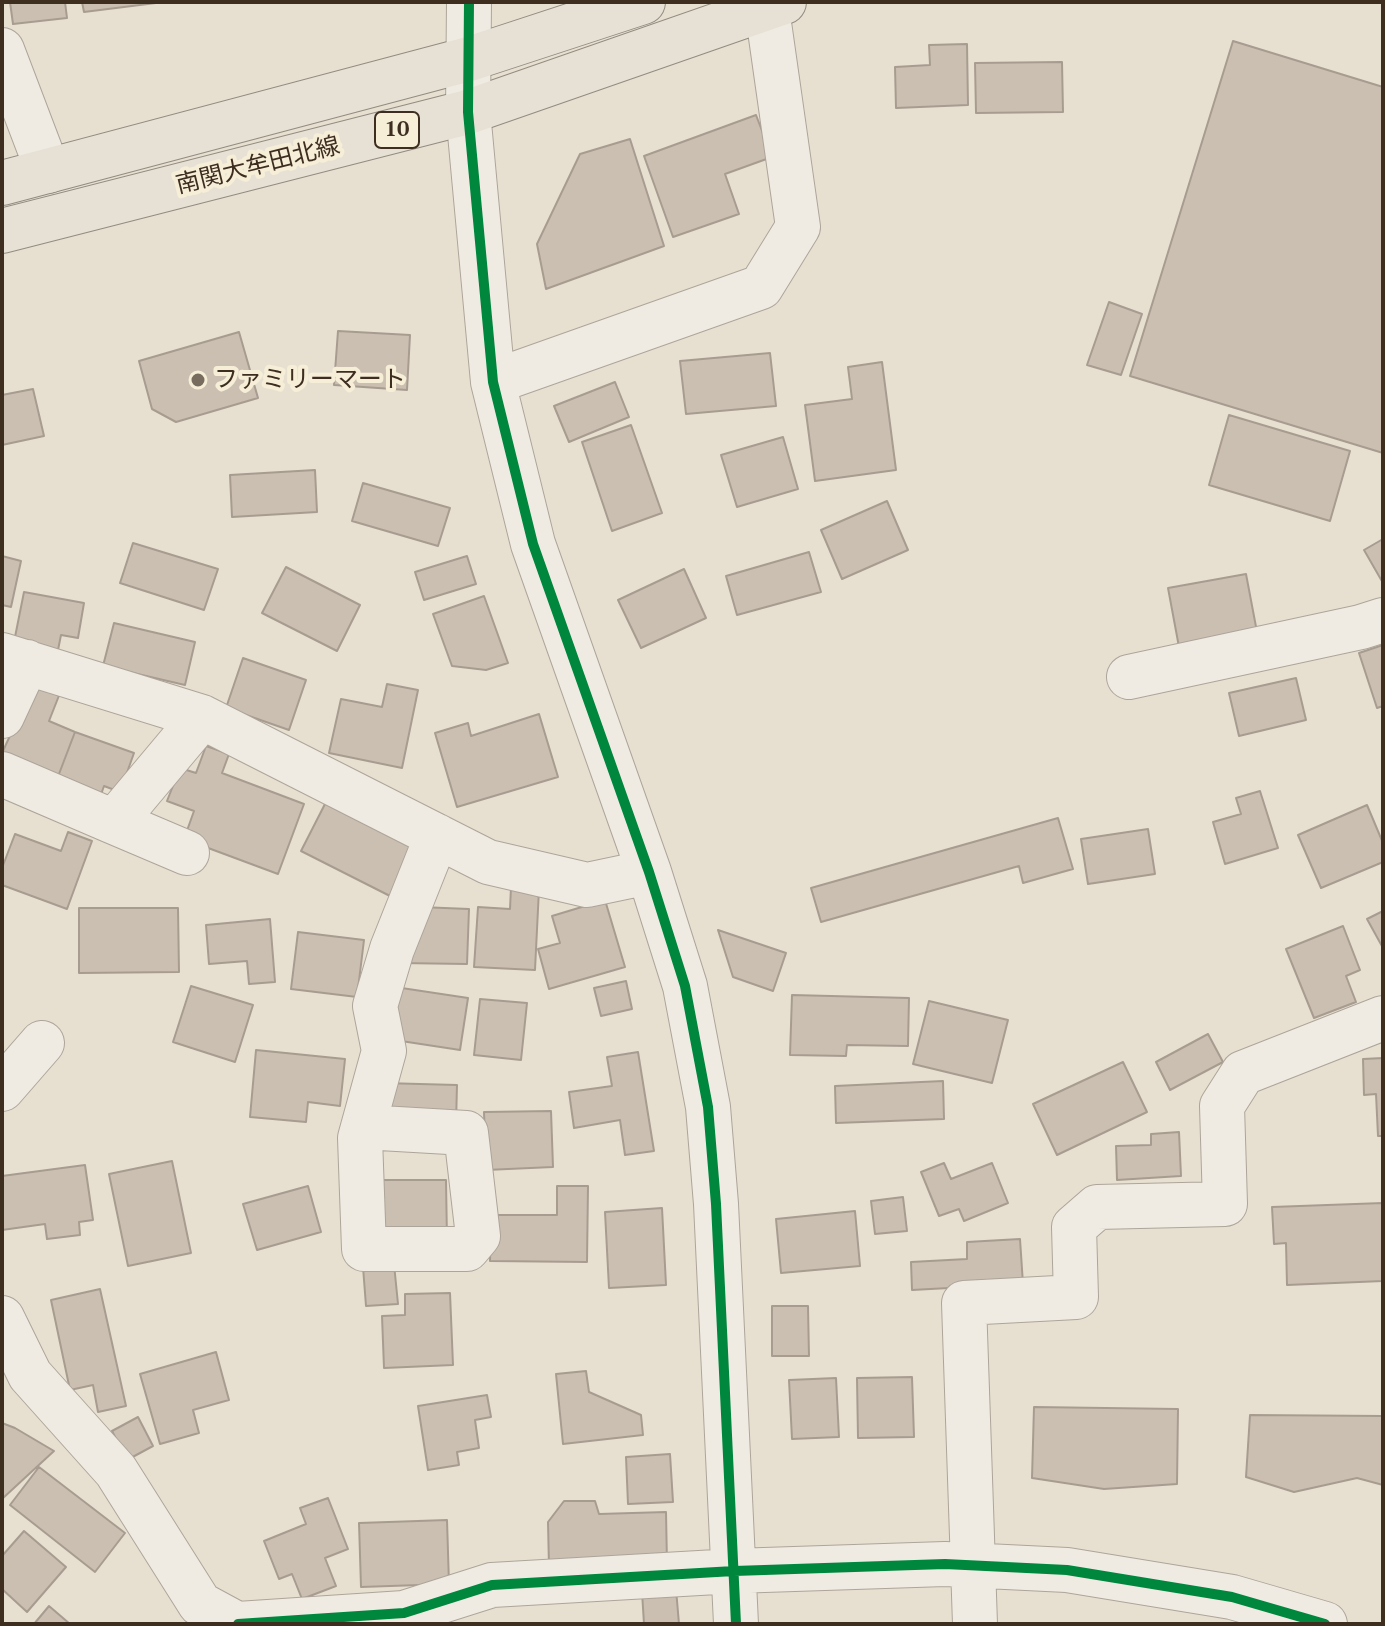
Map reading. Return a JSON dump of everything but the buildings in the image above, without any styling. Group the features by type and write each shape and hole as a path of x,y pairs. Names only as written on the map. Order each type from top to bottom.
{"main road":[{"name":"南関大牟田北線","path":"2,183 469,59 643,2"},
{"name":"南関大牟田北線","path":"2,231 468,112 773,4"}],"street":[{"path":"469,2 468,112 493,382 533,544 649,872 685,986 708,1107 716,1204 736,1624"},
{"path":"493,382 761,287 798,227 773,4"},
{"path":"2,50 48,171"},
{"path":"1129,677 1383,620"},
{"path":"2,716 14,659 202,717 488,862 587,885 649,872"},
{"path":"114,822 202,717"},
{"path":"2,774 187,853"},
{"path":"363,1127 384,1051 375,1006 392,949 437,836"},
{"path":"975,1624 964,1303 1076,1297 1074,1227 1097,1207 1225,1204 1222,1106 1243,1073 1383,1018"},
{"path":"2,1089 42,1043"},
{"path":"2,1318 30,1375 116,1471 200,1604 237,1624 493,1604 734,1571 945,1564 1067,1570 1232,1597 1325,1624"}],"cycle path":[{"path":"469,2 468,112 493,382 533,544 649,872 685,986 708,1107 716,1204 736,1624"},
{"path":"238,1624 404,1613 492,1585 734,1571 945,1564 1067,1570 1232,1597 1325,1624"}],"place":[{"name":"ファミリーマート","path":"198,380"}]}
